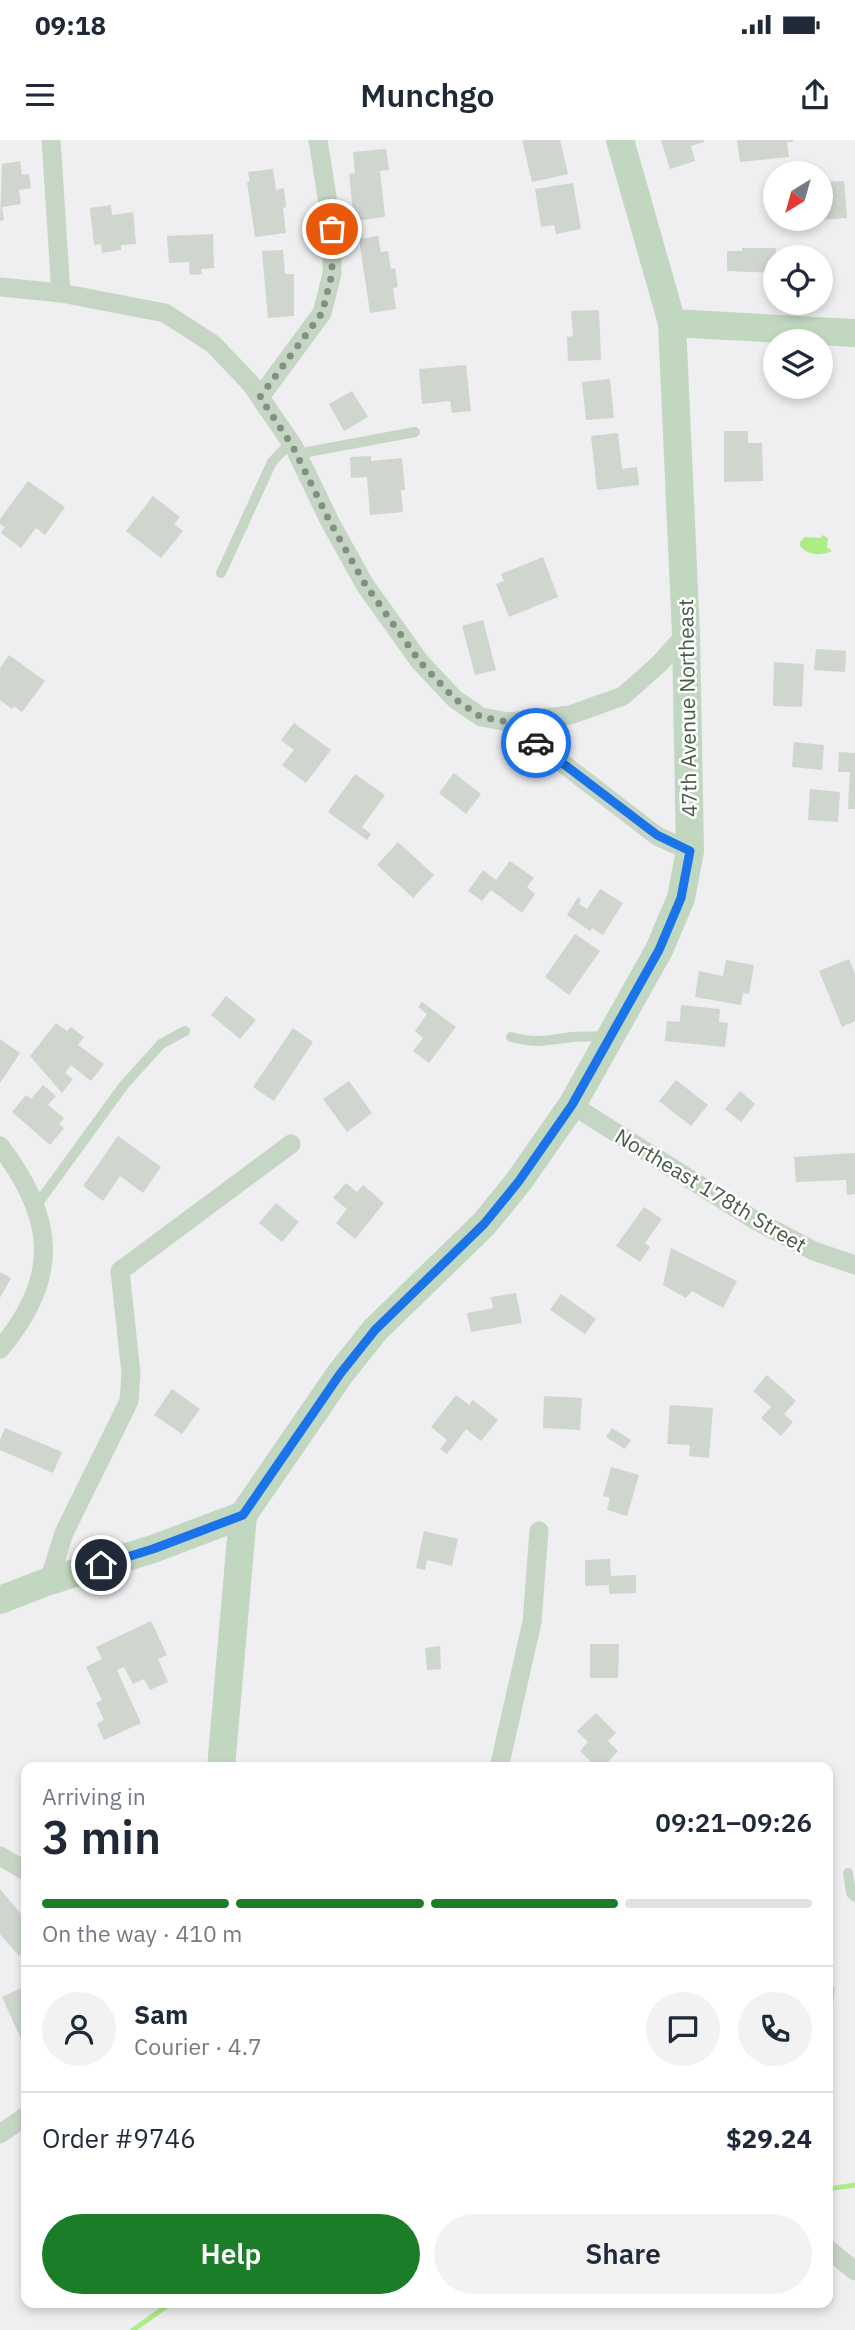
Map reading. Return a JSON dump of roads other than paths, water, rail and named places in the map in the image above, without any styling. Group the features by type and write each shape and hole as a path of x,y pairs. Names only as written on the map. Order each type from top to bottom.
{"street":[{"path":"51,140 61,293"},
{"path":"260,397 322,313 332,274 332,229 318,140"},
{"name":"47th Avenue Northeast","path":"222,1762 243,1515 340,1374 375,1330 484,1224 519,1181 572,1105 659,950 681,898 690,851 686,634 672,323 620,140"},
{"path":"0,287 61,293 166,313 213,344 251,384 294,448 330,522 365,584 420,662 455,699 481,717 509,722 570,715 623,695 659,664 686,634"},
{"path":"672,323 855,333"},
{"path":"509,722 657,835 690,851"},
{"name":"Northeast 178th Street","path":"572,1105 755,1220 814,1251 855,1265"},
{"path":"49,1581 64,1533 129,1401 131,1373 120,1271 291,1144"},
{"path":"0,1146 34,1197 45,1239 43,1266 33,1300 16,1330 0,1349"},
{"path":"0,1600 49,1581 153,1549 243,1515"},
{"path":"500,1762 532,1622 539,1531"},
{"path":"0,1856 21,1868"},
{"path":"0,2134 21,2119"},
{"path":"833,2253 855,2271"}],"lane":[{"path":"222,573 272,461 294,448 415,432"},
{"path":"36,1206 124,1085 162,1044 185,1031"},
{"path":"511,1037 542,1043 574,1037 610,1036"},
{"path":"848,1873 851,1893 855,1897"}],"waterway":[{"path":"833,2188 855,2185"},
{"path":"133,2330 164,2308"}]}
